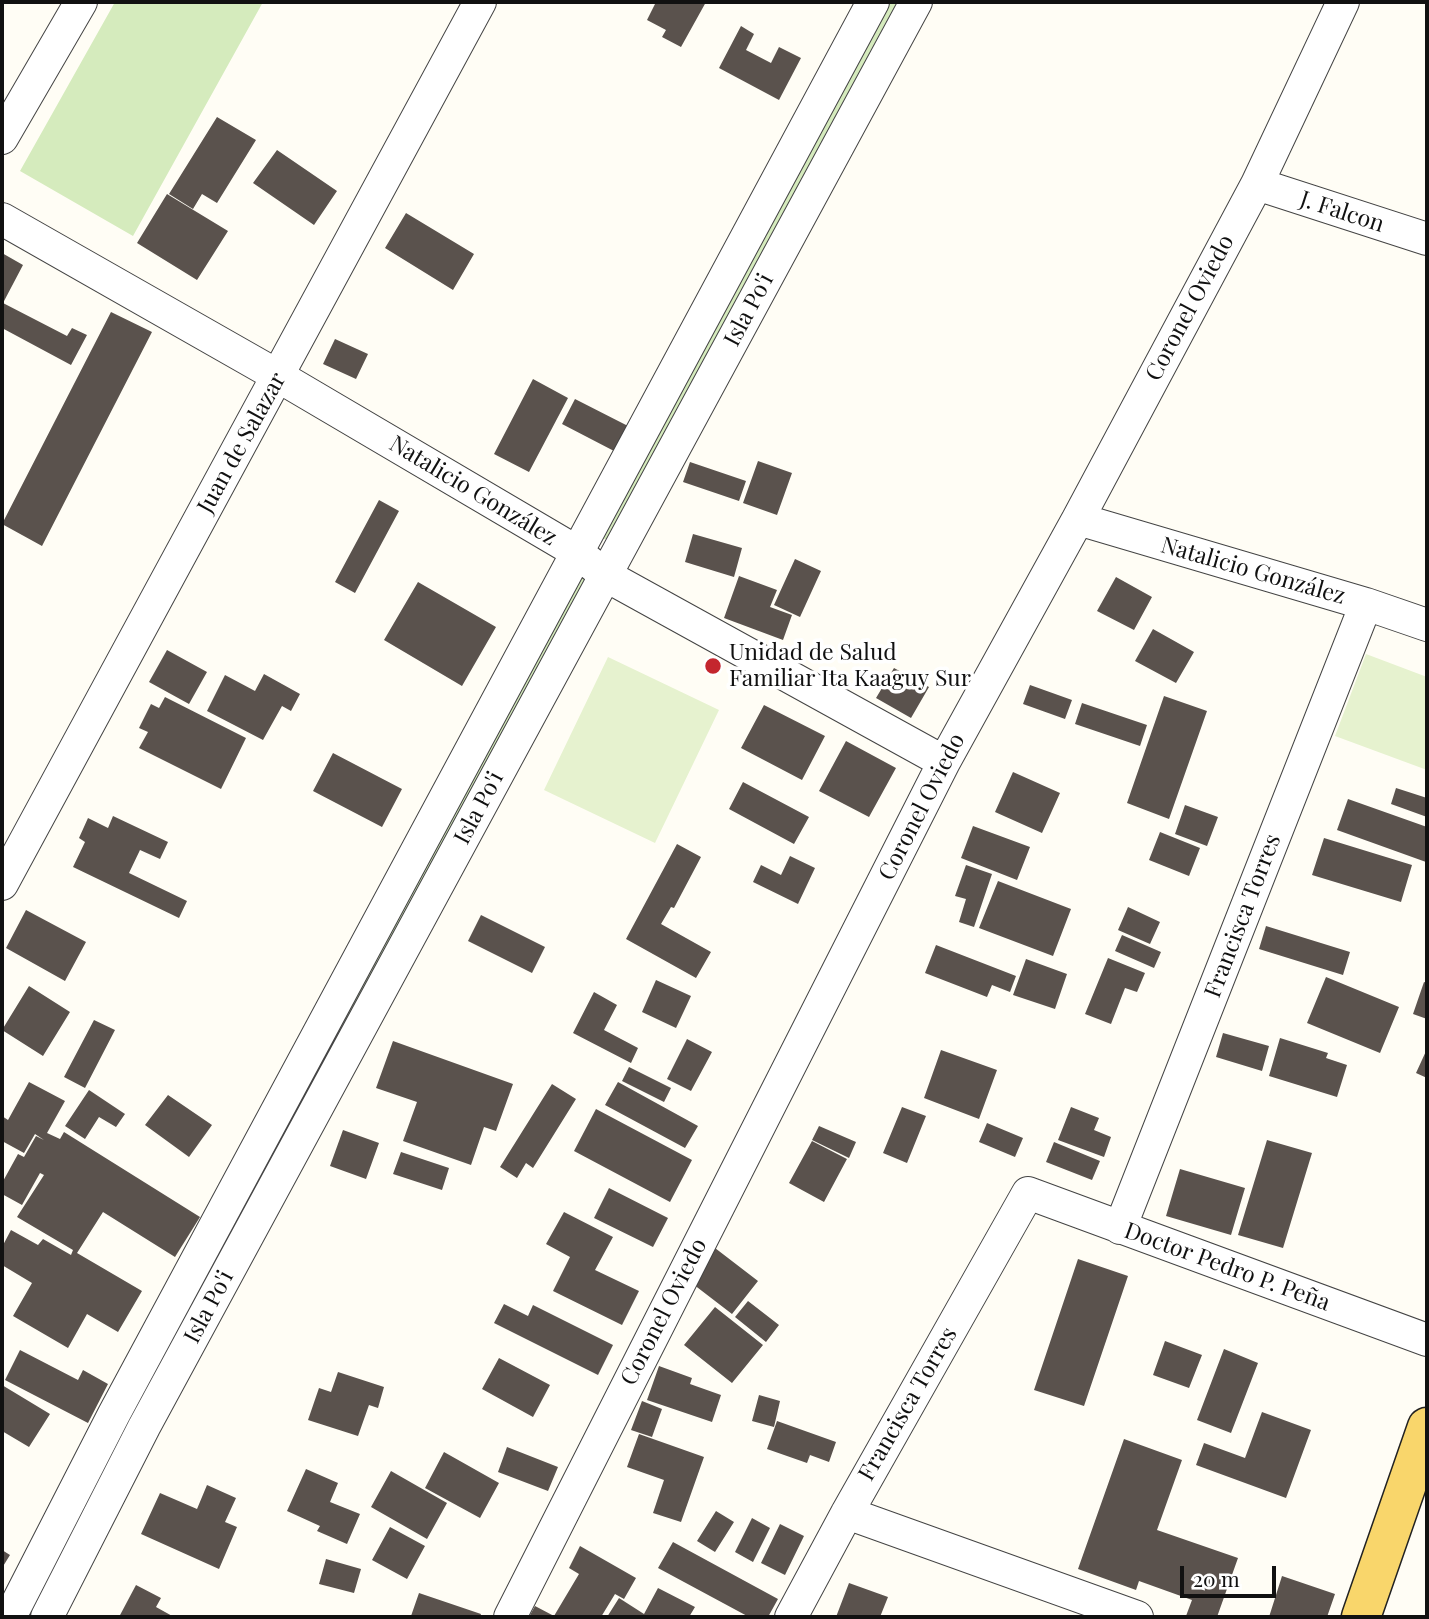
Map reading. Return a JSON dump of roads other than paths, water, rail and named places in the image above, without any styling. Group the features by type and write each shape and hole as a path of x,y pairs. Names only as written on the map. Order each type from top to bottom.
{"main road":[{"path":"1361,1617 1427,1427"}],"street":[{"path":"2,138 81,2"},
{"name":"Juan de Salazar","path":"2,884 480,2"},
{"name":"Isla Po'i","path":"10,1617 121,1402 873,2"},
{"name":"Isla Po'i","path":"47,1617 144,1427 916,2"},
{"name":"Coronel Oviedo","path":"510,1617 944,762 1257,184 1342,2"},
{"name":"J. Falcon","path":"1257,184 1427,239"},
{"name":"Natalicio González","path":"2,219 278,376 577,552 605,575 944,762"},
{"name":"Natalicio González","path":"1077,519 1366,604 1427,625"},
{"name":"Francisca Torres","path":"1120,1228 1366,604"},
{"name":"Francisca Torres","path":"791,1617 1028,1193"},
{"name":"Doctor Pedro P. Peña","path":"1028,1193 1427,1340"},
{"path":"847,1513 1137,1617"}],"place":[{"name":"Unidad de Salud Familiar Ita Kaaguy Sur","path":"713,666"}]}
